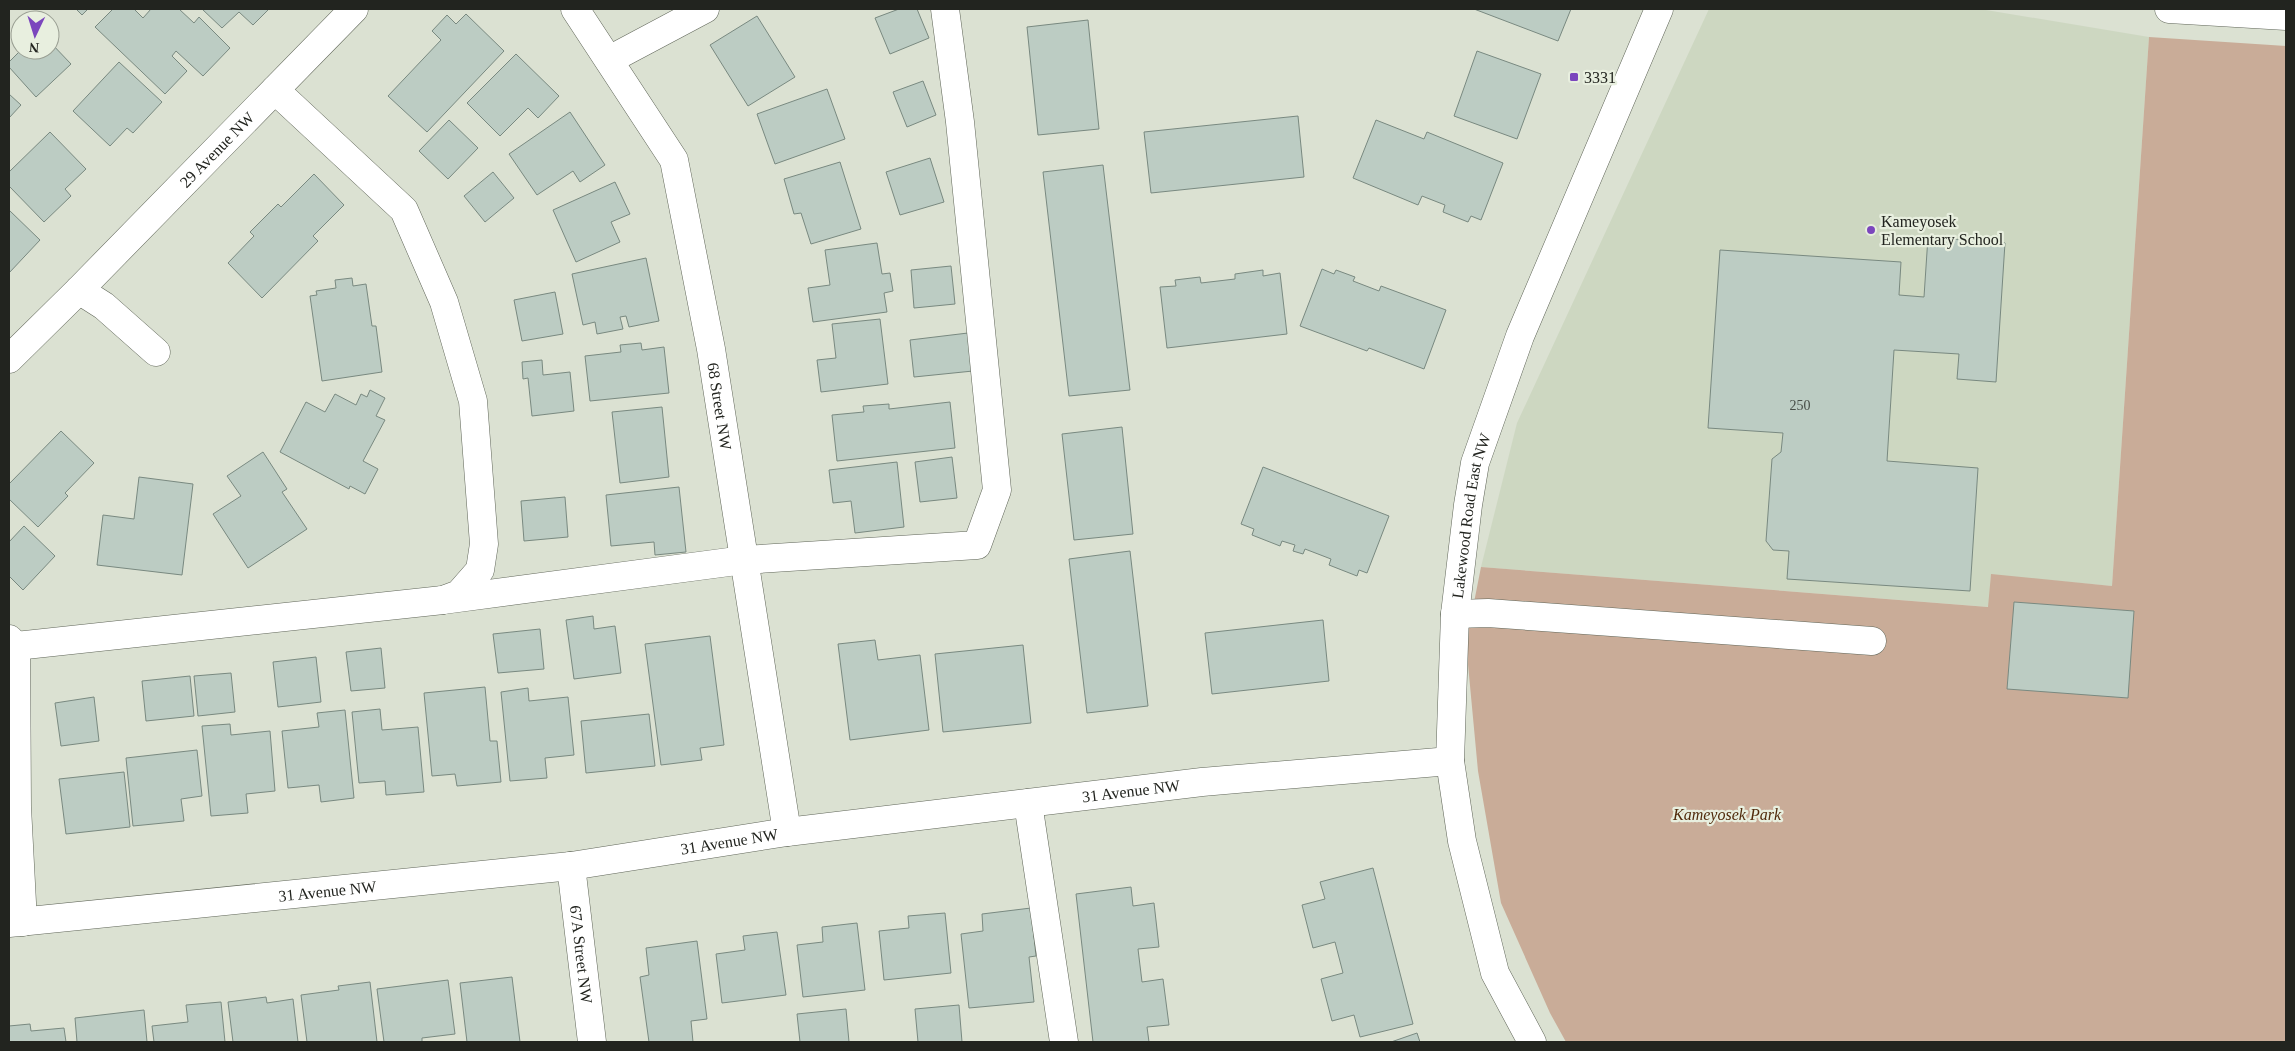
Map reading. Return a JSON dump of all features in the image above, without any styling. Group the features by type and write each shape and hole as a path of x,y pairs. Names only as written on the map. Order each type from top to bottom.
{"street":[{"name":"29 Avenue NW","path":"9,359 80,290 354,9"},
{"name":"68 Street NW","path":"575,9 674,160 711,349 787,832"},
{"path":"609,60 705,9"},
{"path":"16,923 17,807 12,642 443,600 744,560 977,545 997,490 960,122 946,9"},
{"name":"Lakewood Road East NW","path":"1532,1042 1495,973 1462,840 1450,761 1455,614 1475,463 1520,336 1659,9"},
{"path":"2169,9 2286,16"},
{"path":"275,90 404,210 444,302 473,400 484,544 480,570 459,594 443,600"},
{"path":"80,290 104,306 156,352"},
{"path":"1455,614 1488,614 1872,642"},
{"name":"31 Avenue NW","path":"16,923 571,866 787,832 1202,782 1450,761"},
{"path":"1028,803 1064,1042"},
{"name":"67A Street NW","path":"571,866 592,1042"}],"shaded area":[{"name":"Kameyosek Elementary School","path":"1709,9 1980,9 2149,37 2112,586 1991,575 1989,607 1481,567 1517,423"}],"green space":[{"name":"Kameyosek Park","path":"2149,37 2286,46 2286,1042 1566,1042 1550,1013 1501,903 1478,771 1466,643 1481,567 1988,607 1991,574 2112,586"}],"building":[{"path":"76,9 88,9 82,15"},
{"path":"113,9 134,9 143,18 151,9 179,9 194,23 199,17 230,48 203,76 176,51 172,56 187,71 165,94 95,27"},
{"path":"202,9 269,9 253,25 239,12 222,28"},
{"path":"899,9 917,9 929,38 890,54 875,18"},
{"path":"1474,9 1571,9 1558,41"},
{"path":"466,14 504,51 427,132 388,96 441,40 432,31 447,15 456,24"},
{"path":"757,16 795,77 748,106 710,45"},
{"path":"1088,20 1099,129 1038,135 1027,27"},
{"path":"1477,51 1541,74 1517,139 1454,116"},
{"path":"60,52 71,64 36,97 9,67 11,60 60,60"},
{"path":"516,54 559,96 538,118 528,108 500,136 467,103"},
{"path":"119,62 162,102 133,133 127,128 110,146 73,111"},
{"path":"923,81 936,115 907,127 893,92"},
{"path":"827,89 845,139 775,164 757,114"},
{"path":"9,94 21,105 9,118"},
{"path":"570,112 605,165 580,182 573,171 537,195 509,154"},
{"path":"1298,116 1304,177 1151,193 1144,132"},
{"path":"449,120 478,148 448,179 419,151"},
{"path":"1376,120 1424,139 1427,132 1503,163 1481,220 1471,216 1468,222 1443,212 1445,205 1422,196 1418,205 1353,178"},
{"path":"50,132 86,169 65,189 71,196 44,222 9,186 9,172"},
{"path":"930,158 944,202 900,215 886,172"},
{"path":"840,162 861,229 811,244 801,213 794,214 784,179"},
{"path":"1103,165 1130,390 1069,396 1043,172"},
{"path":"493,172 514,198 485,222 464,196"},
{"path":"314,174 344,205 313,236 318,241 262,298 228,263 254,236 250,232 278,204 281,207"},
{"path":"615,182 630,214 611,222 620,242 576,262 553,210"},
{"path":"9,210 40,240 9,273"},
{"path":"1928,237 2005,243 1996,382 1957,379 1959,354 1894,350 1887,461 1978,468 1970,591 1787,579 1789,551 1773,550 1766,541 1772,459 1781,452 1783,433 1708,428 1720,250 1901,262 1899,295 1924,297"},
{"path":"877,243 882,274 890,273 893,291 884,293 887,312 813,322 808,288 830,285 825,250"},
{"path":"646,258 659,321 629,327 626,316 620,317 623,329 597,334 595,322 583,325 572,274"},
{"path":"951,266 955,304 914,308 911,270"},
{"path":"1322,269 1334,274 1336,270 1355,277 1353,281 1379,291 1381,286 1446,310 1424,369 1369,348 1367,351 1300,326"},
{"path":"1263,270 1263,276 1280,273 1287,334 1167,348 1160,287 1176,286 1175,280 1200,277 1201,283 1235,279 1235,274"},
{"path":"352,278 353,286 366,284 372,326 376,326 382,372 322,381 310,296 317,295 316,291 336,288 335,280"},
{"path":"555,292 563,334 522,341 514,300"},
{"path":"880,319 888,384 821,392 817,360 836,358 832,324"},
{"path":"968,333 973,371 914,377 910,340"},
{"path":"641,343 642,350 664,347 669,393 590,401 585,356 621,352 620,345"},
{"path":"542,360 543,375 570,372 574,411 532,416 528,378 523,379 522,362"},
{"path":"370,390 385,398 376,416 385,420 363,461 378,469 365,494 350,486 349,489 280,452 306,402 325,412 335,394 356,405 361,394 367,397"},
{"path":"950,402 955,448 837,461 832,415 864,412 863,406 889,404 889,409"},
{"path":"662,407 669,477 620,483 612,412"},
{"path":"1122,427 1133,534 1074,540 1062,434"},
{"path":"61,431 94,463 65,493 68,496 38,527 9,499 9,484"},
{"path":"263,452 287,489 282,492 307,529 248,568 213,514 241,496 227,476"},
{"path":"952,457 957,498 920,502 915,462"},
{"path":"897,462 904,527 855,533 851,501 833,503 829,470"},
{"path":"1263,467 1389,516 1367,573 1359,570 1357,576 1329,565 1331,559 1305,549 1303,554 1293,551 1295,545 1282,541 1280,546 1252,535 1254,529 1241,524"},
{"path":"139,477 193,484 182,575 97,565 103,515 134,519"},
{"path":"679,487 686,552 655,555 654,542 611,546 606,495"},
{"path":"565,497 568,537 524,541 521,501"},
{"path":"24,526 55,556 23,590 9,576 9,542"},
{"path":"1130,551 1148,706 1087,713 1069,559"},
{"path":"2014,602 2134,611 2128,698 2007,689"},
{"path":"593,616 594,629 615,626 621,673 574,679 566,620"},
{"path":"1323,620 1329,681 1212,694 1205,633"},
{"path":"540,629 544,669 498,673 493,634"},
{"path":"710,636 724,745 700,748 702,760 661,765 645,644"},
{"path":"875,640 878,660 920,655 929,730 850,740 838,644"},
{"path":"1023,645 1031,723 943,732 935,654"},
{"path":"381,648 385,688 351,691 346,652"},
{"path":"316,657 321,702 278,707 273,662"},
{"path":"231,673 235,712 198,716 194,676"},
{"path":"190,676 194,716 146,721 142,681"},
{"path":"485,687 490,741 497,741 501,782 457,786 455,774 432,776 424,693"},
{"path":"528,688 529,701 568,697 574,755 545,758 547,778 510,781 501,692"},
{"path":"94,697 99,741 61,746 55,703"},
{"path":"380,709 382,730 418,727 424,792 386,795 385,781 359,783 352,712"},
{"path":"345,710 354,798 321,802 319,785 288,788 282,731 319,727 317,713"},
{"path":"649,714 655,766 586,773 581,721"},
{"path":"230,724 231,735 270,731 275,791 246,794 248,813 211,816 202,726"},
{"path":"197,750 202,796 181,799 184,821 133,826 126,758"},
{"path":"124,772 130,827 66,834 59,779"},
{"path":"1373,868 1413,1024 1360,1037 1354,1015 1332,1021 1321,979 1343,973 1335,942 1313,948 1302,905 1325,899 1320,882"},
{"path":"1131,887 1133,906 1154,903 1159,947 1138,949 1142,982 1163,979 1169,1025 1147,1027 1149,1042 1093,1042 1076,894"},
{"path":"1031,908 1036,956 1029,957 1034,1002 969,1008 961,934 983,931 982,914"},
{"path":"945,913 951,973 884,980 879,931 909,928 908,916"},
{"path":"857,923 865,990 803,997 797,945 823,942 822,927"},
{"path":"777,932 786,995 722,1003 716,954 745,950 743,936"},
{"path":"697,941 707,1019 691,1021 693,1042 649,1042 640,977 649,975 646,948"},
{"path":"512,977 520,1042 467,1042 460,983"},
{"path":"448,980 455,1034 422,1038 422,1042 384,1042 377,989"},
{"path":"370,982 377,1042 307,1042 301,995 339,990 338,986"},
{"path":"266,997 267,1003 293,999 298,1042 233,1042 228,1002"},
{"path":"221,1002 225,1042 154,1042 152,1026 188,1022 186,1005"},
{"path":"959,1005 962,1042 918,1042 915,1009"},
{"path":"846,1009 849,1042 800,1042 797,1014"},
{"path":"144,1010 147,1042 77,1042 75,1018"},
{"path":"30,1024 31,1031 64,1028 66,1042 9,1042 9,1026"},
{"path":"1417,1033 1420,1042 1391,1042"}],"place":[{"name":"3331","path":"1574,77"},
{"name":"Kameyosek Elementary School","path":"1871,230"}]}
